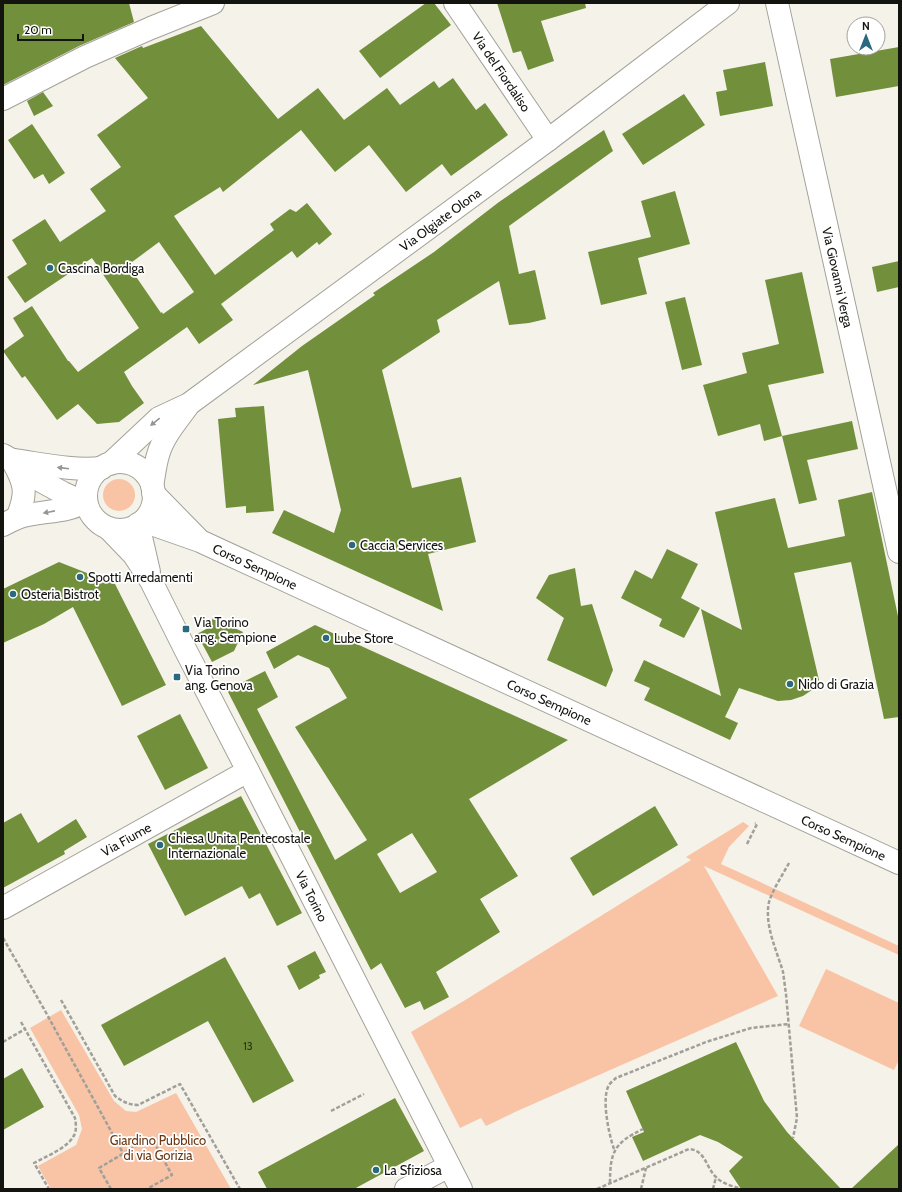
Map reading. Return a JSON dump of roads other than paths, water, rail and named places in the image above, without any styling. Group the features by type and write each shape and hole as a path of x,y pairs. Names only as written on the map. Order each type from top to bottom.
{"street":[{"path":"3,99 85,57 213,3"},
{"name":"Via del Fiordaliso","path":"455,3 548,140"},
{"name":"Via Olgiate Olona","path":"106,466 159,418 189,404 548,140 728,3"},
{"name":"Via Giovanni Verga","path":"777,3 899,552"},
{"name":"Via Olgiate Olona","path":"153,490 155,466 160,448 171,429 189,404"},
{"path":"8,457 30,475 63,493 74,498 86,499"},
{"path":"8,457 18,471 24,487 22,505 10,522"},
{"name":"Corso Sempione","path":"8,457 71,469 85,470 120,463 129,464 137,468 148,478 153,490 200,541"},
{"path":"106,466 94,474 90,480 87,488 86,499 89,511 101,525 109,529 118,530 128,529 141,523 152,508 153,490"},
{"path":"10,522 64,509 79,504 86,499"},
{"name":"Corso Sempione","path":"141,523 200,541 899,863"},
{"name":"Via Torino","path":"141,523 151,581"},
{"name":"Via Torino","path":"109,529 134,555 151,581 184,649 248,771 461,1189"},
{"name":"Via Fiume","path":"3,908 248,771"},
{"path":"406,1189 449,1166"}],"place":[{"name":"Cascina Bordiga","path":"50,268"},
{"name":"Caccia Services","path":"352,545"},
{"name":"Spotti Arredamenti","path":"80,577"},
{"name":"Osteria Bistrot","path":"13,594"},
{"name":"Via Torino ang. Sempione","path":"186,629"},
{"name":"Lube Store","path":"326,638"},
{"name":"Via Torino ang. Genova","path":"177,677"},
{"name":"Nido di Grazia","path":"790,684"},
{"name":"Chiesa Unita Pentecostale Internazionale","path":"160,845"},
{"name":"La Sfiziosa","path":"376,1170"}],"park label":[{"name":"Giardino Pubblico di via Gorizia","path":"158,1148"}]}
